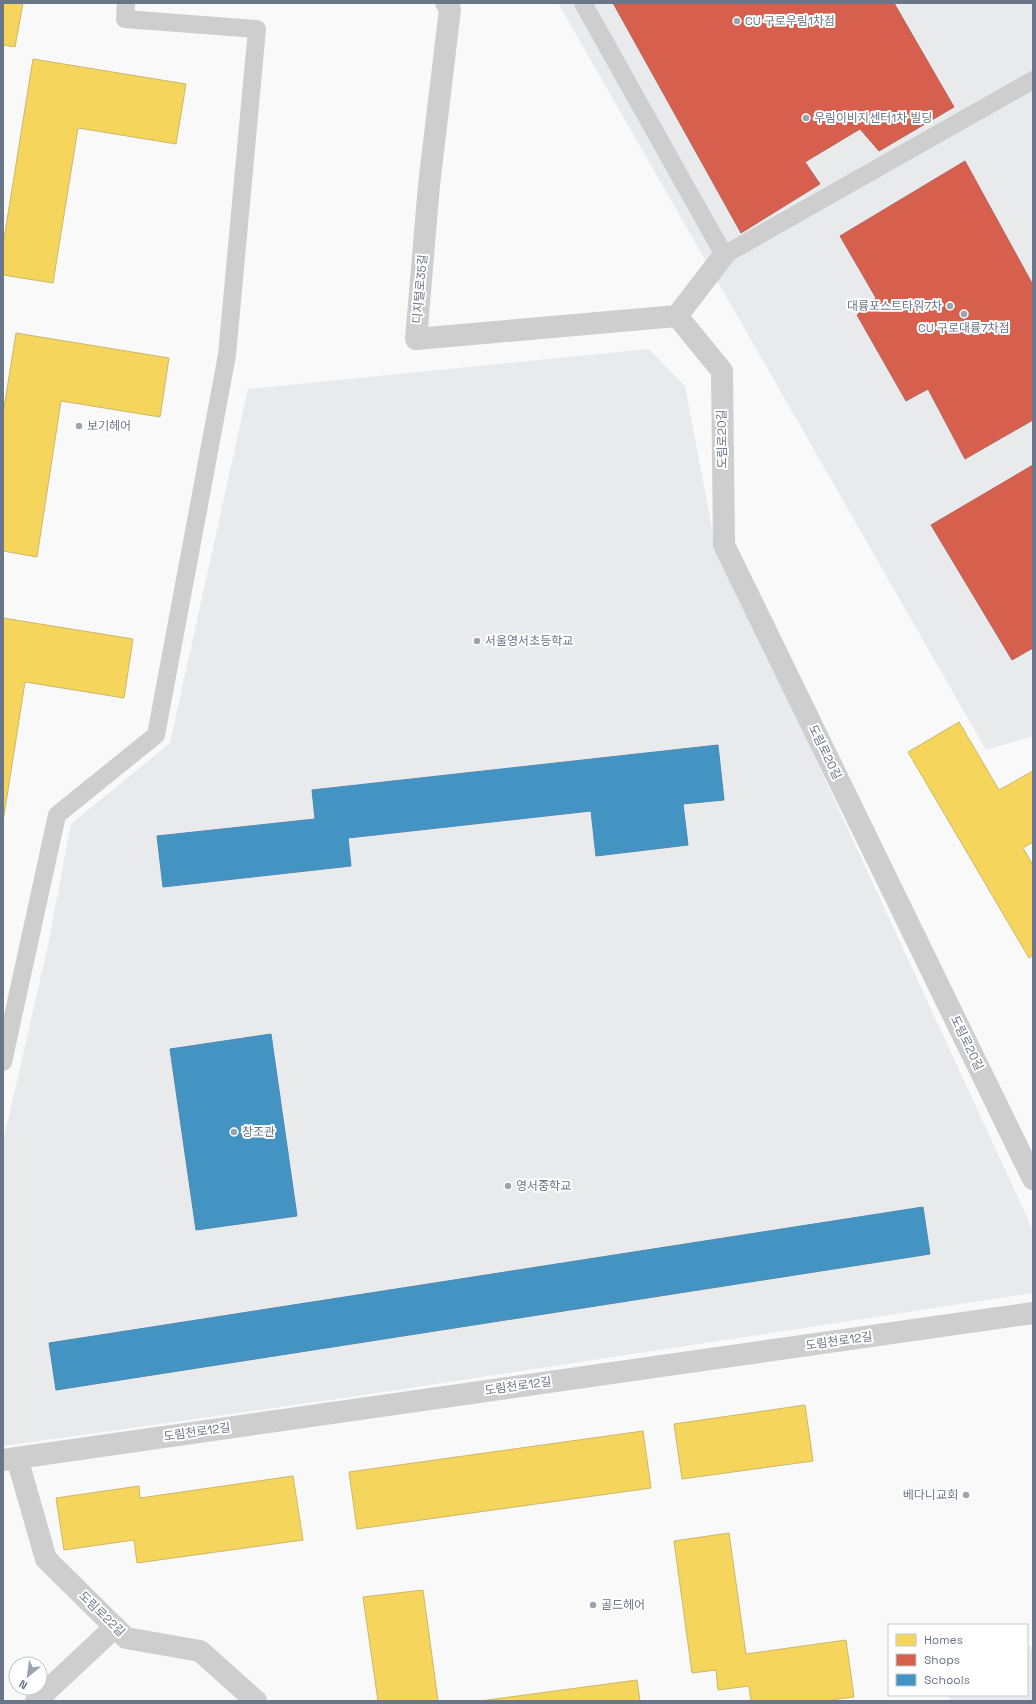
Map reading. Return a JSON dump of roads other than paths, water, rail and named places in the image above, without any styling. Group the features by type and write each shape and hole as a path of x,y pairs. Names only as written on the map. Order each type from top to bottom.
{"street":[{"name":"디지털로35길","path":"446,3 450,9 429,185 416,339 677,316"},
{"path":"677,316 724,255"},
{"name":"도림로20길","path":"677,316 722,371 724,545 1033,1179"},
{"name":"도림천로12길","path":"10,1458 1033,1313"},
{"name":"도림로22길","path":"10,1458 46,1559 126,1638 200,1651 256,1701"},
{"path":"36,1701 115,1627"}],"lane":[{"path":"3,1062 57,816 156,735 227,355 257,29 125,19 126,3"},
{"path":"583,3 724,255 1033,80"}],"place":[{"name":"CU 구로우림1차점","path":"737,21"},
{"name":"우림이비지센터1차 빌딩","path":"806,118"},
{"name":"대륭포스트타워7차","path":"950,306"},
{"name":"CU 구로대륭7차점","path":"964,314"},
{"name":"보기헤어","path":"79,426"},
{"name":"서울영서초등학교","path":"477,641"},
{"name":"창조관","path":"234,1132"},
{"name":"영서중학교","path":"508,1186"},
{"name":"베다니교회","path":"966,1495"},
{"name":"골드헤어","path":"593,1605"}]}
